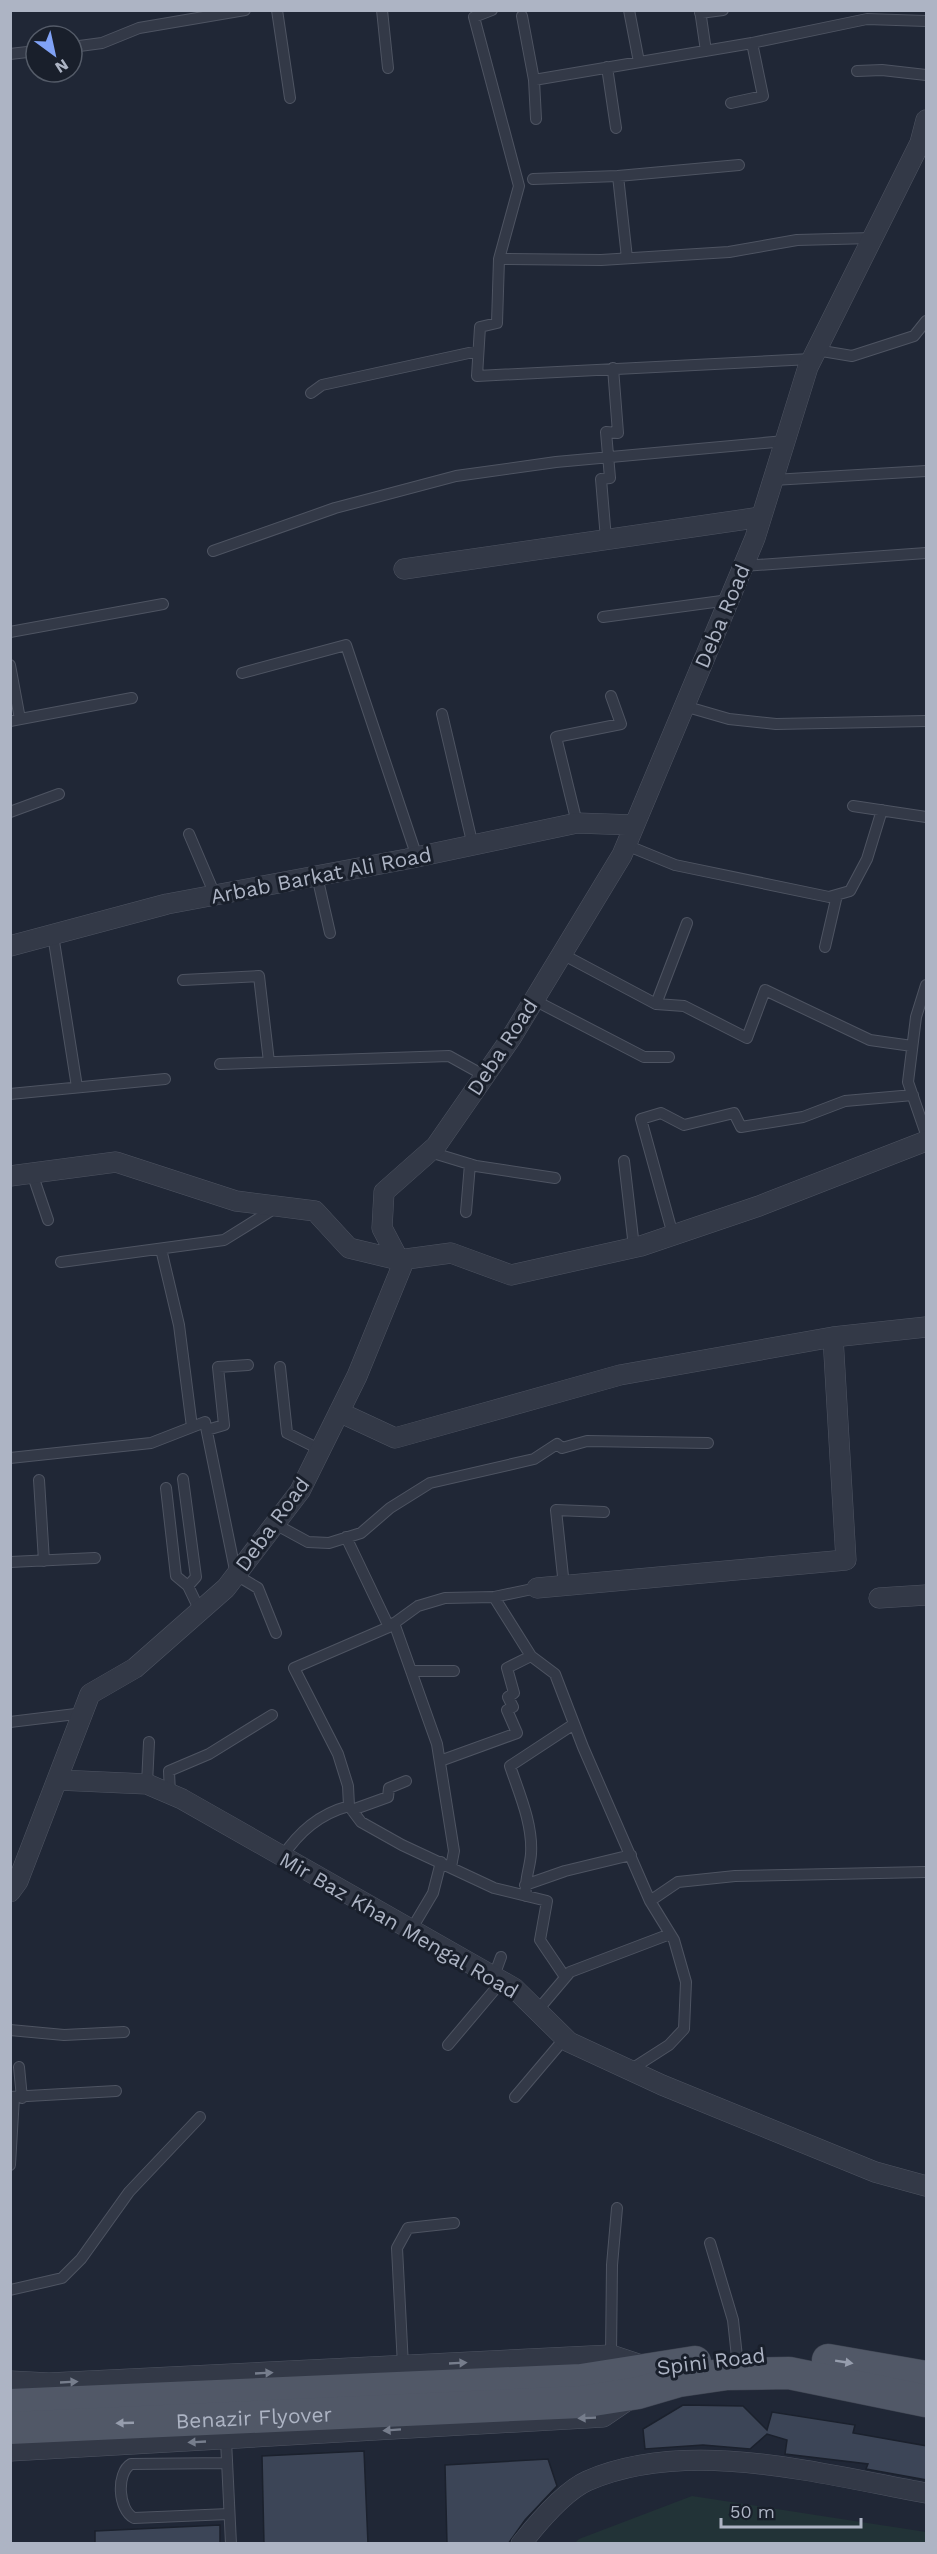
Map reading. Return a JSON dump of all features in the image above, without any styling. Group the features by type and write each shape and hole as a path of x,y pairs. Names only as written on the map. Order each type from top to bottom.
{"main road":[{"name":"Spini Road","path":"496,2396 581,2402 644,2381 737,2356 772,2354 815,2358 927,2377"},
{"name":"Spini Road","path":"644,2381 679,2381 727,2374 789,2373 927,2400"},
{"name":"Benazir Flyover","path":"10,2405 496,2396"},
{"name":"Benazir Flyover","path":"10,2428 496,2396"}],"street":[{"name":"Deba Road","path":"10,1892 18,1881 90,1694 135,1668 226,1588 300,1491 339,1412 402,1266 382,1228 384,1192 429,1152 485,1076 534,1000 626,845 743,566 813,355 920,142 927,120"},
{"path":"404,569 761,517"},
{"name":"Arbab Barkat Ali Road","path":"10,946 167,904 578,824 634,825"},
{"path":"10,1176 116,1162 236,1201 315,1211 349,1248 399,1260 451,1253 511,1275 634,1247 673,1235 759,1206 927,1141"},
{"path":"339,1412 395,1438 620,1375 832,1337 927,1326"},
{"path":"537,1588 846,1560 832,1337"},
{"path":"879,1598 927,1595"},
{"name":"Mir Baz Khan Mengal Road","path":"58,1780 147,1784 170,1794 514,1988 565,2038 630,2070 875,2172 927,2186"},
{"path":"10,2381 49,2383 611,2355 644,2381 603,2417 10,2451"},
{"path":"521,2544 541,2519 585,2482 646,2462 719,2459 927,2493"}],"lane":[{"path":"84,46 102,44 139,28 213,13 245,10"},
{"path":"277,10 290,98"},
{"path":"382,10 388,68"},
{"path":"492,10 474,17 519,186 499,259 497,323 480,327 477,376 813,355 852,356 914,336 927,337"},
{"path":"629,10 639,62"},
{"path":"706,51 700,12 723,10"},
{"path":"522,16 534,80 536,119"},
{"path":"534,80 752,43 867,19 927,21"},
{"path":"731,103 763,96 752,43"},
{"path":"608,67 616,128"},
{"path":"856,71 882,70 927,75"},
{"path":"533,179 618,176 740,165"},
{"path":"618,176 627,258"},
{"path":"499,259 627,258 729,252 797,240 872,238"},
{"path":"914,336 927,321"},
{"path":"311,393 322,385 478,351"},
{"path":"606,540 601,479 610,478 606,432 618,433 613,368"},
{"path":"213,551 334,508 456,476 556,462 784,441"},
{"path":"772,480 927,471"},
{"path":"743,566 927,552"},
{"path":"603,617 729,600"},
{"path":"10,632 163,604"},
{"path":"242,673 346,645 417,857"},
{"path":"10,665 15,720 132,698"},
{"path":"578,824 556,737 621,724 611,696"},
{"path":"684,706 729,719 776,724 927,721"},
{"path":"442,714 473,846"},
{"path":"10,812 58,794"},
{"path":"853,806 927,817"},
{"path":"626,845 675,865 764,881 829,897 850,891 867,859 882,810"},
{"path":"189,834 215,895"},
{"path":"317,876 330,933"},
{"path":"825,947 837,895"},
{"path":"656,1005 687,923"},
{"path":"53,934 76,1087"},
{"path":"562,954 656,1005 684,1006 747,1038 765,990 870,1040 912,1046"},
{"path":"183,980 259,976 268,1062"},
{"path":"927,985 916,1017 908,1082 927,1134"},
{"path":"534,1000 644,1057 669,1058"},
{"path":"220,1064 449,1056 485,1076"},
{"path":"10,1094 165,1079"},
{"path":"673,1235 641,1119 661,1113 684,1125 734,1113 741,1127 803,1117 845,1101 913,1095"},
{"path":"429,1152 470,1164 555,1178"},
{"path":"624,1161 634,1247"},
{"path":"466,1212 470,1164"},
{"path":"32,1173 48,1220"},
{"path":"61,1262 224,1240 278,1206"},
{"path":"161,1249 179,1325 192,1427"},
{"path":"207,1430 224,1425 218,1367 248,1365"},
{"path":"280,1366 287,1434 321,1450"},
{"path":"10,1458 151,1443 205,1422 236,1575 258,1588 276,1633"},
{"path":"275,1524 308,1542 329,1543 361,1533 390,1508 430,1483 534,1459 557,1444 562,1448 586,1441 708,1443"},
{"path":"183,1479 196,1577 188,1586"},
{"path":"39,1480 44,1561"},
{"path":"166,1488 176,1575 188,1586 200,1611"},
{"path":"564,1586 556,1510 604,1512"},
{"path":"346,1537 392,1625 437,1744 440,1761 454,1851 411,1930"},
{"path":"10,1562 95,1558"},
{"path":"537,1588 494,1597 445,1598 418,1606 392,1625 294,1668 338,1754 348,1786 351,1808 361,1822 494,1888 525,1891 547,1901 540,1940 565,1977"},
{"path":"494,1597 531,1656 555,1674 650,1901 670,1934 686,1982 684,2029 669,2045 630,2070"},
{"path":"440,1761 518,1733 507,1710 513,1707 508,1697 514,1693 507,1668 531,1656"},
{"path":"411,1671 454,1671"},
{"path":"10,1722 84,1713"},
{"path":"170,1794 169,1771 209,1754 272,1715"},
{"path":"525,1891 531,1853 529,1826 510,1766 574,1724"},
{"path":"147,1784 149,1742"},
{"path":"282,1857 298,1833 331,1810 351,1808 388,1797 388,1788 406,1781"},
{"path":"525,1891 565,1871 630,1855"},
{"path":"650,1901 678,1882 759,1875 927,1872"},
{"path":"537,2011 570,1972 670,1934"},
{"path":"448,2045 498,1979 501,1957"},
{"path":"10,2030 64,2035 124,2032"},
{"path":"516,2097 565,2038"},
{"path":"10,2165 19,2067"},
{"path":"16,2097 116,2091"},
{"path":"10,2290 62,2278 81,2259 129,2192 201,2117"},
{"path":"611,2355 612,2265 617,2208"},
{"path":"403,2366 397,2248 408,2228 454,2223"},
{"path":"710,2243 733,2320 737,2356"},
{"path":"226,2440 231,2544"},
{"path":"227,2463 131,2464 124,2468 121,2475 124,2506 127,2515 134,2518 229,2514"}],"shaded area":[{"path":"692,2496 926,2532 926,2543 575,2543 579,2539"}],"building":[{"path":"683,2405 743,2406 767,2430 772,2412 855,2425 853,2433 927,2446 927,2480 866,2469 868,2464 785,2454 787,2440 767,2434 750,2449 703,2445 645,2449 643,2429"},
{"path":"364,2451 368,2544 264,2544 262,2456"},
{"path":"548,2459 557,2486 525,2520 508,2544 447,2544 445,2465"},
{"path":"220,2525 220,2544 95,2544 95,2531"}]}
